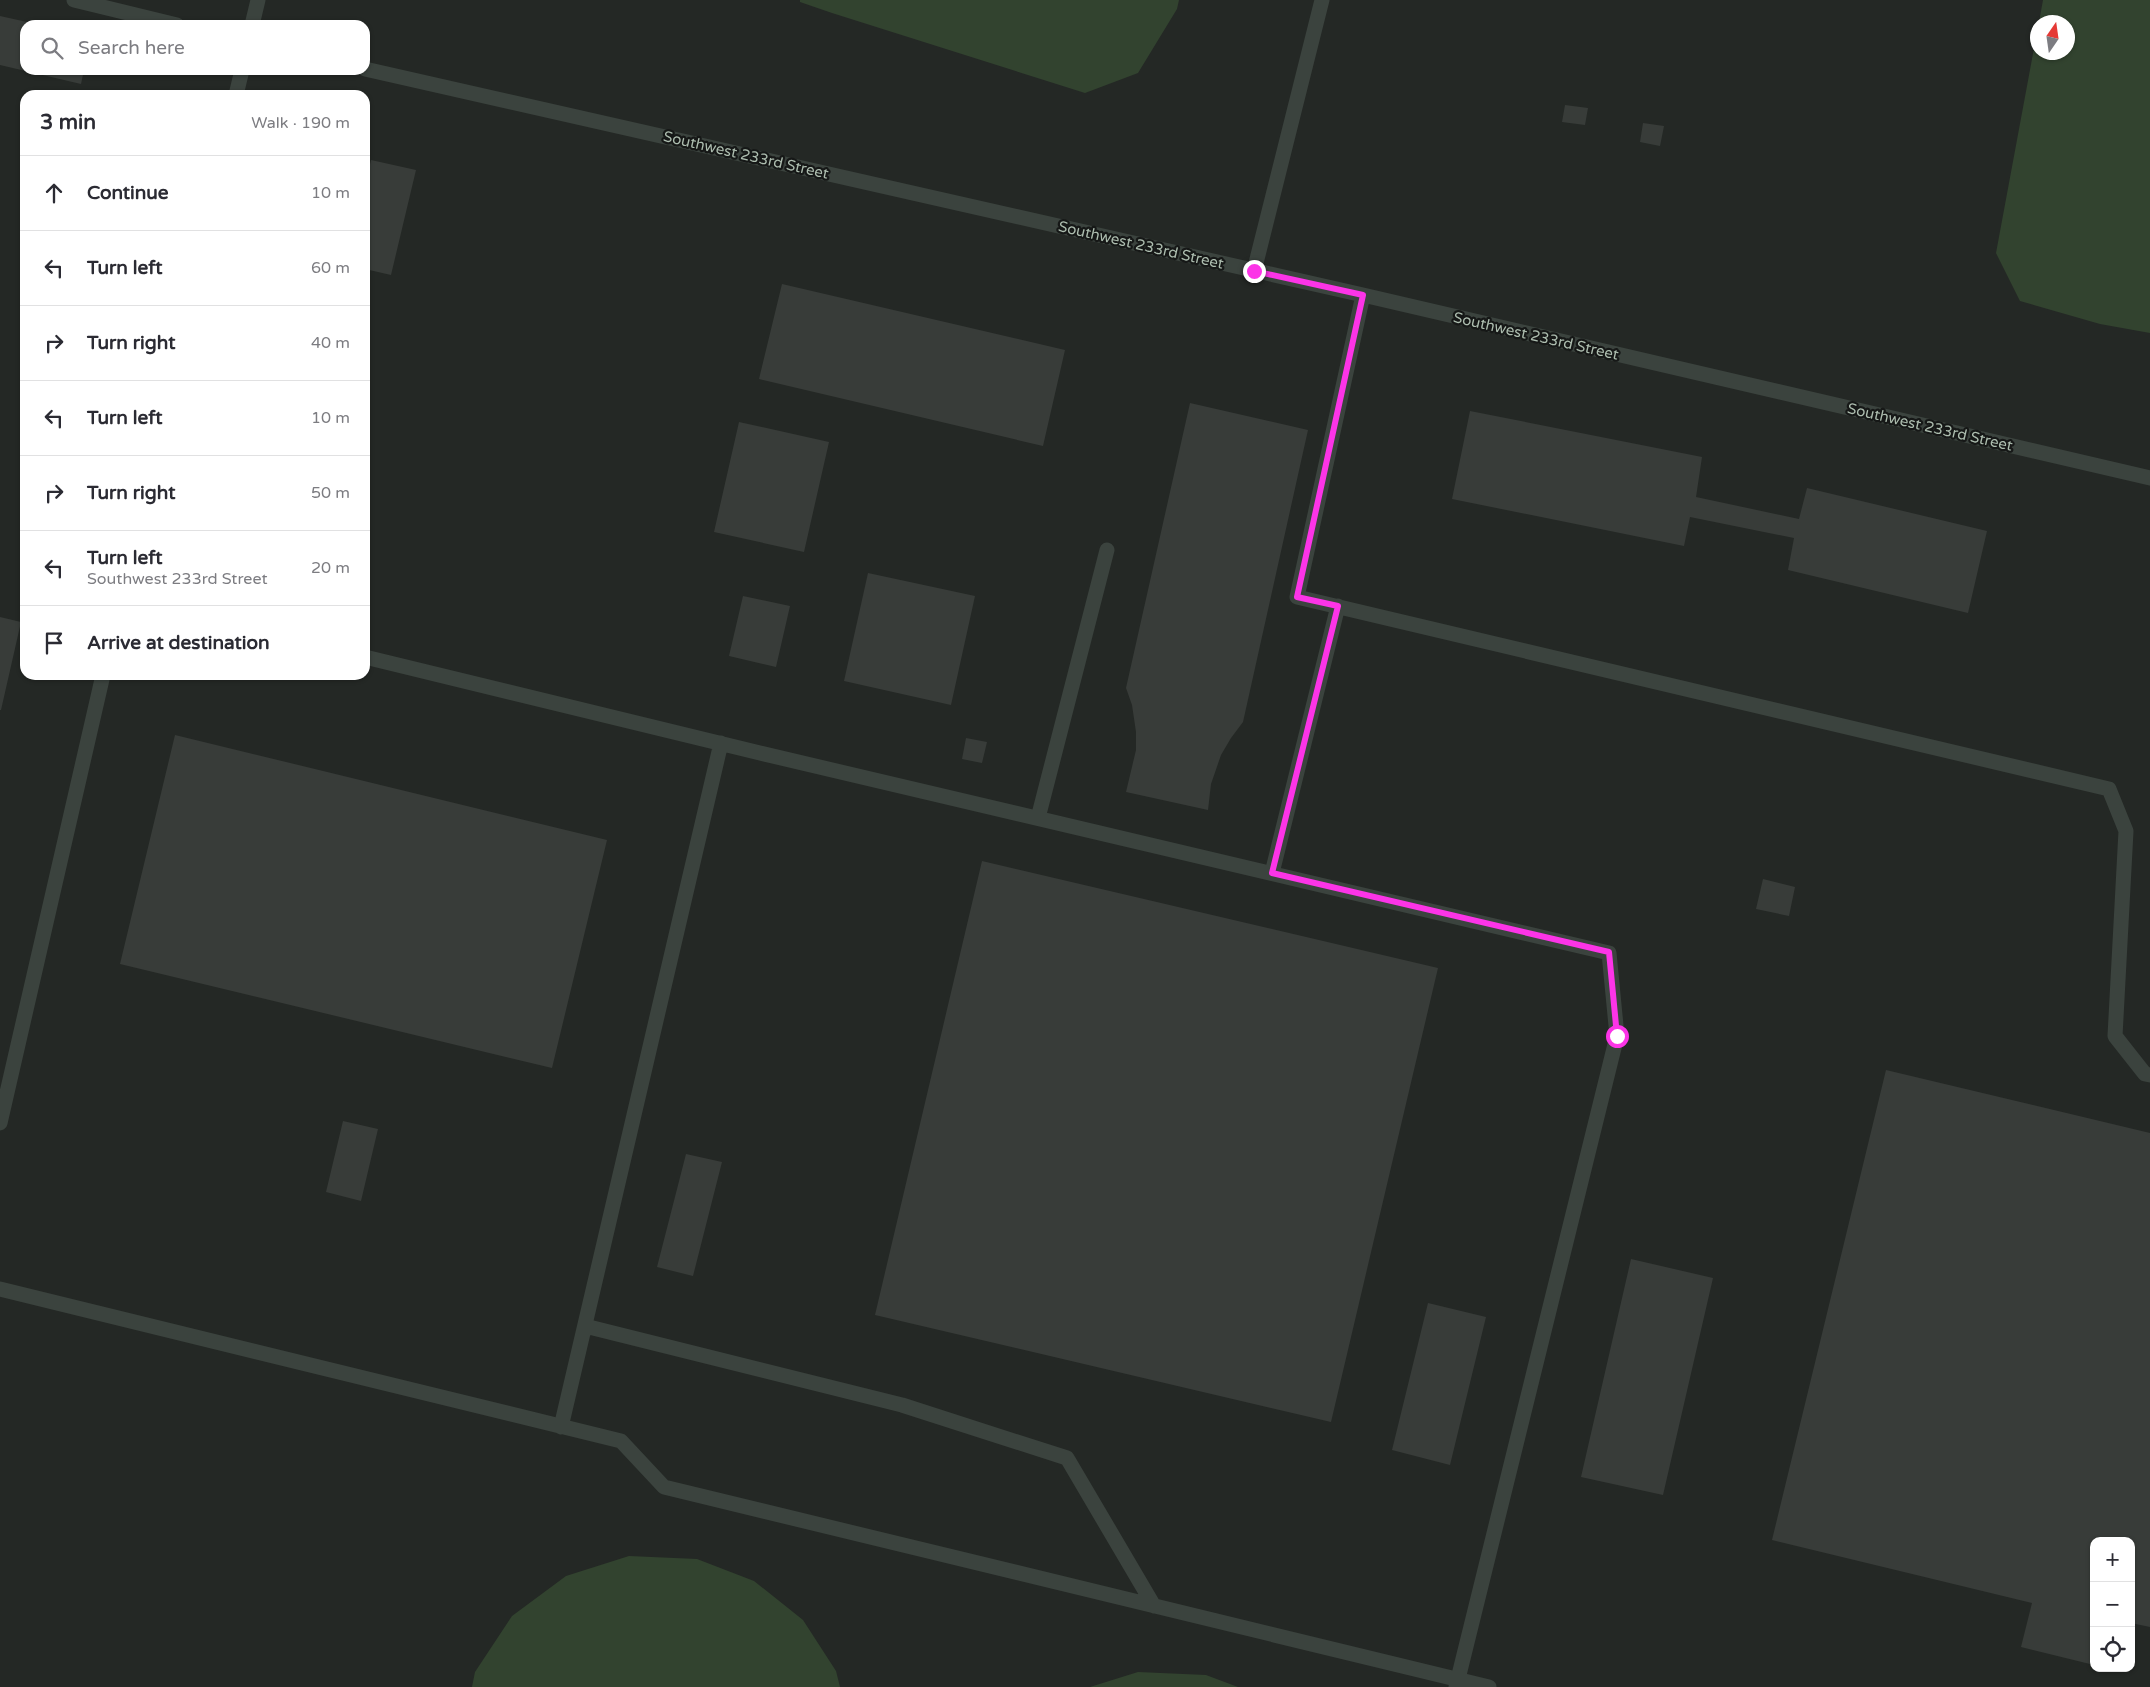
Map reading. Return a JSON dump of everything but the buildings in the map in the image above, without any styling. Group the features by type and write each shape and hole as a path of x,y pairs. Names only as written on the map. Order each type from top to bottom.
{"lane":[{"path":"74,0 156,20"},
{"path":"253,20 258,0"},
{"path":"1254,271 1322,0"},
{"name":"Southwest 233rd Street","path":"370,70 1363,295 2150,478"},
{"path":"237,90 241,75"},
{"path":"1363,295 1297,597 2109,789 2126,831 2115,1036 2145,1074 2150,1075"},
{"path":"1038,818 1107,550"},
{"path":"1272,873 1338,606"},
{"path":"370,658 721,743 1609,952 1617,1036 1457,1683"},
{"path":"0,1123 102,680"},
{"path":"561,1427 721,743"},
{"path":"0,1289 621,1441 664,1487 1154,1606 1457,1683 1489,1687"},
{"path":"585,1326 902,1404 1067,1458 1154,1606"}],"shaded area":[{"path":"0,0 2150,0 2150,1687 0,1687"},
{"path":"800,0 1179,0 1177,9 1138,73 1085,93 832,13 800,2"},
{"path":"2043,0 2150,0 2150,333 2100,324 2020,301 1996,253 2032,60 2075,60 2075,15 2040,15"},
{"path":"629,1556 697,1559 754,1581 803,1620 836,1671 840,1687 472,1687 475,1672 512,1616 566,1576"},
{"path":"1138,1672 1206,1675 1238,1687 1090,1687"}],"route":[{"path":"1254,271 1363,295 1297,597 1338,606 1272,873 1609,952 1617,1036"}]}
